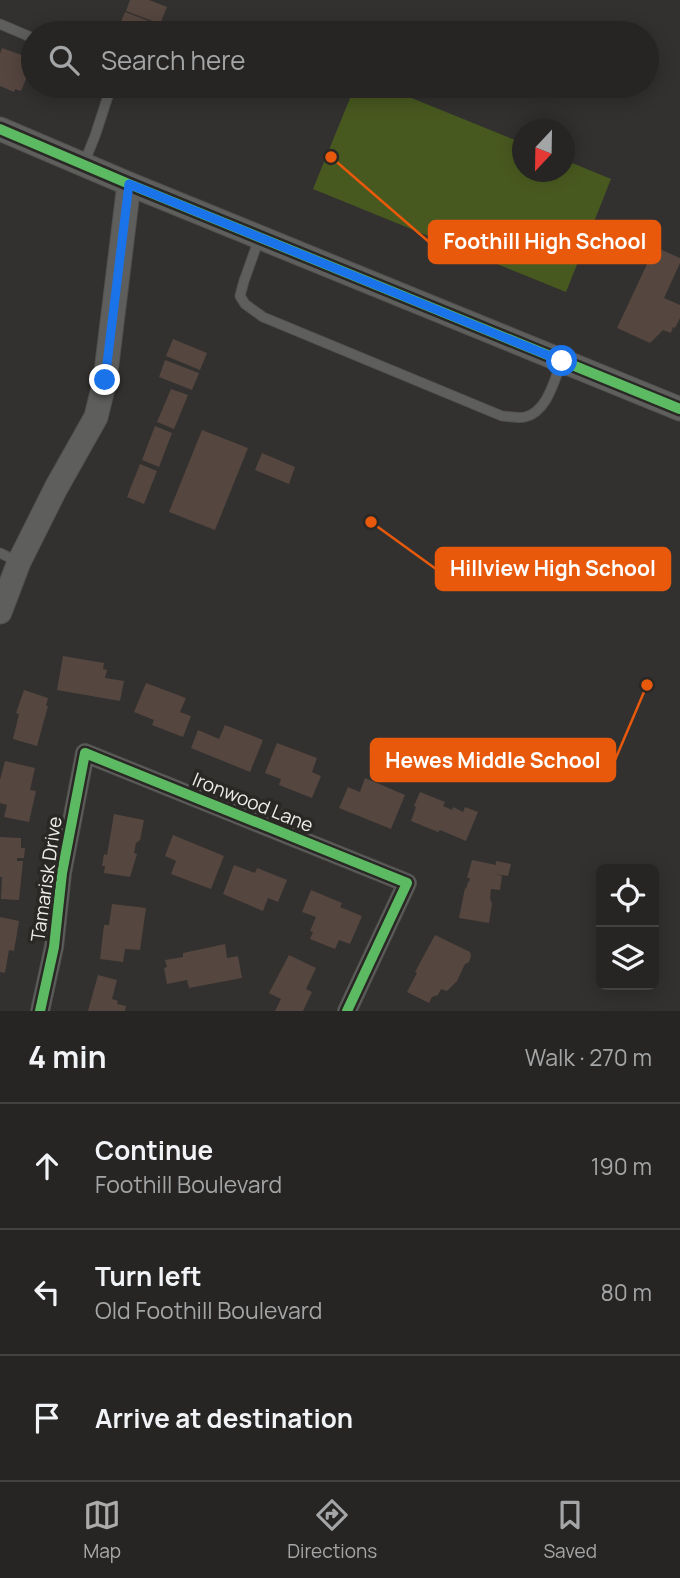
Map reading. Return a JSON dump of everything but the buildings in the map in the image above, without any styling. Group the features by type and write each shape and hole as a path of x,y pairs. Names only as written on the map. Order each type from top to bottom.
{"street":[{"path":"0,129 680,409"},
{"path":"0,612 10,558 56,488 96,417 105,380 129,184"},
{"name":"Ironwood Lane","path":"85,753 407,883 347,1011"},
{"name":"Tamarisk Drive","path":"40,1011 54,947 62,873 85,753"}],"lane":[{"path":"0,24 21,33"},
{"path":"83,164 108,98"},
{"path":"259,237 240,296 245,304 263,317 502,416 523,418 537,412 547,398 562,361"}],"green space":[{"path":"350,98 411,98 512,139 512,182 575,182 575,164 611,179 566,292 313,189"}],"cycle path":[{"path":"0,129 680,409"},
{"path":"40,1011 54,947 62,873 85,753 407,883 347,1011"}],"place":[{"name":"Foothill High School","path":"331,157"},
{"name":"Hillview High School","path":"371,522"},
{"name":"Hewes Middle School","path":"647,685"}],"route":[{"path":"105,380 129,184 562,361"}]}
